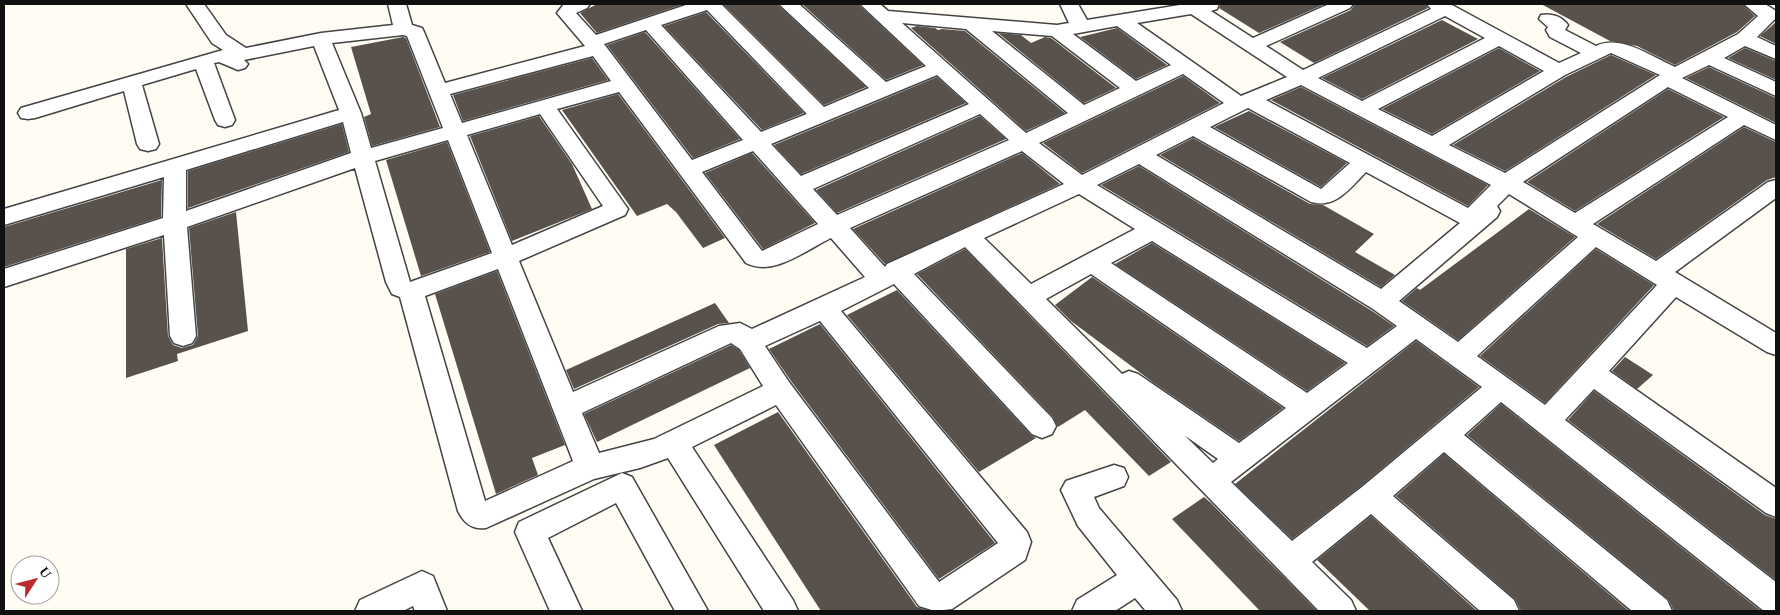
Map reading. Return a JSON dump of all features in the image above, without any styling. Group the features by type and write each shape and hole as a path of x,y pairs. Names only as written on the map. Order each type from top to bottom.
{"street":[{"path":"195,4 219,39 243,54 321,39 403,29 415,32 504,258 590,467"},
{"path":"397,4 403,29"},
{"path":"581,4 571,7 566,13 594,45 757,259 770,258 834,226 1024,142 1184,66"},
{"path":"438,91 594,45 649,23 707,4"},
{"path":"712,4 820,115"},
{"path":"788,4 883,90"},
{"path":"1069,4 1080,26"},
{"path":"1253,45 1344,4"},
{"path":"1119,19 1184,66 1245,102 1471,219 1510,185 1671,76 1710,58 1744,38 1769,15 1753,4"},
{"path":"876,10 1057,31 1119,19 1205,6 1253,45 1302,78 1434,144 1510,185 1776,345"},
{"path":"749,342 824,308 968,236 1080,185 1245,102 1302,78 1441,6 1558,71"},
{"path":"876,10 1024,142 1080,185 1366,361"},
{"path":"1548,20 1559,25 1555,30 1556,33 1595,53"},
{"path":"969,22 1081,114"},
{"path":"649,23 834,226 889,274 1042,426"},
{"path":"1057,31 1134,89"},
{"path":"1744,38 1776,52"},
{"path":"321,39 351,113 398,282 401,288 411,291 504,258 617,209 544,105"},
{"path":"1364,108 1498,39"},
{"path":"28,113 131,81 206,66 221,55 238,64 291,46"},
{"path":"1434,144 1558,71 1609,47 1616,48 1671,76 1743,117 1776,133"},
{"path":"1710,58 1776,90"},
{"path":"206,66 225,120"},
{"path":"688,170 940,67"},
{"path":"131,81 148,144"},
{"path":"4,278 176,223 363,157 624,84"},
{"path":"797,187 983,105"},
{"path":"4,217 351,113"},
{"path":"1460,356 1585,230 1743,117"},
{"path":"1194,127 1319,197 1326,197 1364,162"},
{"path":"1139,154 1382,302 1416,325 1547,422 1776,601"},
{"path":"174,165 183,336"},
{"path":"1382,302 1510,185"},
{"path":"1547,422 1592,373 1665,279 1776,188"},
{"path":"1028,297 1153,230"},
{"path":"968,236 1340,611"},
{"path":"1091,262 1306,407"},
{"path":"411,291 471,506 476,514 486,515 590,467 620,462 674,443 780,390"},
{"path":"565,408 728,333 740,333 749,342 780,390 930,595 941,598 1015,548 1016,542 824,308"},
{"path":"1211,481 1366,361 1416,325"},
{"path":"1077,346 1240,459"},
{"path":"1592,373 1776,504"},
{"path":"1290,561 1372,496 1501,387"},
{"path":"1444,435 1656,611"},
{"path":"674,443 782,611"},
{"path":"1114,477 1076,490 1088,517 1166,611"},
{"path":"566,611 530,532 622,486 692,611"},
{"path":"1372,496 1502,611"},
{"path":"1088,611 1138,578"},
{"path":"371,611 427,599"}],"building":[{"path":"597,4 684,4 597,33 580,13"},
{"path":"723,4 777,4 866,87 824,105"},
{"path":"802,4 858,4 923,65 886,80"},
{"path":"1221,4 1325,4 1259,33 1219,8"},
{"path":"1355,4 1425,4 1428,8 1314,63 1280,42 1351,10"},
{"path":"1541,4 1742,4 1755,16 1737,32 1675,65 1637,46 1610,41"},
{"path":"706,12 804,113 762,130 664,26"},
{"path":"1442,20 1478,39 1362,99 1322,78"},
{"path":"1776,22 1776,44 1760,36"},
{"path":"917,26 938,30 965,31 1065,113 1026,131 911,28"},
{"path":"1117,28 1167,65 1136,79 1080,37"},
{"path":"645,32 740,139 693,158 607,45"},
{"path":"998,33 1021,35 1031,43 1045,37 1051,38 1116,88 1084,103"},
{"path":"406,38 440,127 372,146 364,117 371,114 351,47"},
{"path":"1499,48 1540,71 1432,134 1382,109"},
{"path":"1745,48 1776,61 1776,80 1728,58"},
{"path":"1611,55 1656,75 1505,171 1453,145 1566,77"},
{"path":"592,58 608,80 463,121 453,95"},
{"path":"1709,67 1776,98 1776,123 1686,78"},
{"path":"1183,76 1220,103 1082,173 1043,143"},
{"path":"937,77 966,103 801,174 774,145"},
{"path":"1301,87 1488,185 1468,206 1271,100"},
{"path":"1668,89 1724,117 1575,211 1527,182"},
{"path":"618,94 725,238 703,248 676,212 667,204 637,216 562,110"},
{"path":"1249,111 1347,163 1321,187 1214,127"},
{"path":"539,116 572,164 592,209 512,241 470,136"},
{"path":"980,116 1006,139 837,213 816,190"},
{"path":"342,124 349,152 188,208 188,171"},
{"path":"1744,127 1776,142 1776,177 1767,180 1656,259 1597,224"},
{"path":"1193,138 1310,204 1323,205 1374,234 1355,252 1395,275 1381,287 1160,155"},
{"path":"447,142 490,252 421,276 386,160"},
{"path":"752,153 815,223 763,249 705,173"},
{"path":"1022,153 1060,184 885,264 853,229"},
{"path":"1139,166 1394,326 1367,346 1101,185"},
{"path":"162,180 161,217 4,267 4,227"},
{"path":"1529,209 1575,237 1458,340 1402,301 1417,288 1420,290"},
{"path":"236,212 248,331 177,354 178,361 126,378 126,249 162,238 168,336 173,345 182,348 193,345 198,336 189,228"},
{"path":"1152,243 1345,363 1307,391 1115,264"},
{"path":"965,249 1171,462 1149,476 1085,410 1058,427 1053,417 917,274"},
{"path":"1596,249 1654,285 1545,403 1480,356"},
{"path":"497,271 565,445 532,458 538,475 496,494 435,294"},
{"path":"1092,277 1283,408 1239,441 1154,383 1071,321 1055,305"},
{"path":"897,290 1031,435 1036,438 979,472 847,315"},
{"path":"715,303 729,323 718,324 574,389 566,370"},
{"path":"820,324 995,543 939,579 769,349"},
{"path":"1416,341 1479,387 1361,486 1292,539 1235,484"},
{"path":"731,345 739,350 750,368 597,442 584,414"},
{"path":"1625,357 1653,375 1637,389 1612,371"},
{"path":"1594,391 1765,515 1776,519 1776,580 1568,420"},
{"path":"1501,404 1761,611 1674,611 1668,599 1467,435"},
{"path":"778,412 917,607 930,611 821,611 714,445"},
{"path":"1444,454 1629,611 1521,611 1515,599 1396,496"},
{"path":"1204,497 1317,611 1260,611 1172,519"},
{"path":"1371,516 1477,611 1370,611 1317,560"}]}
